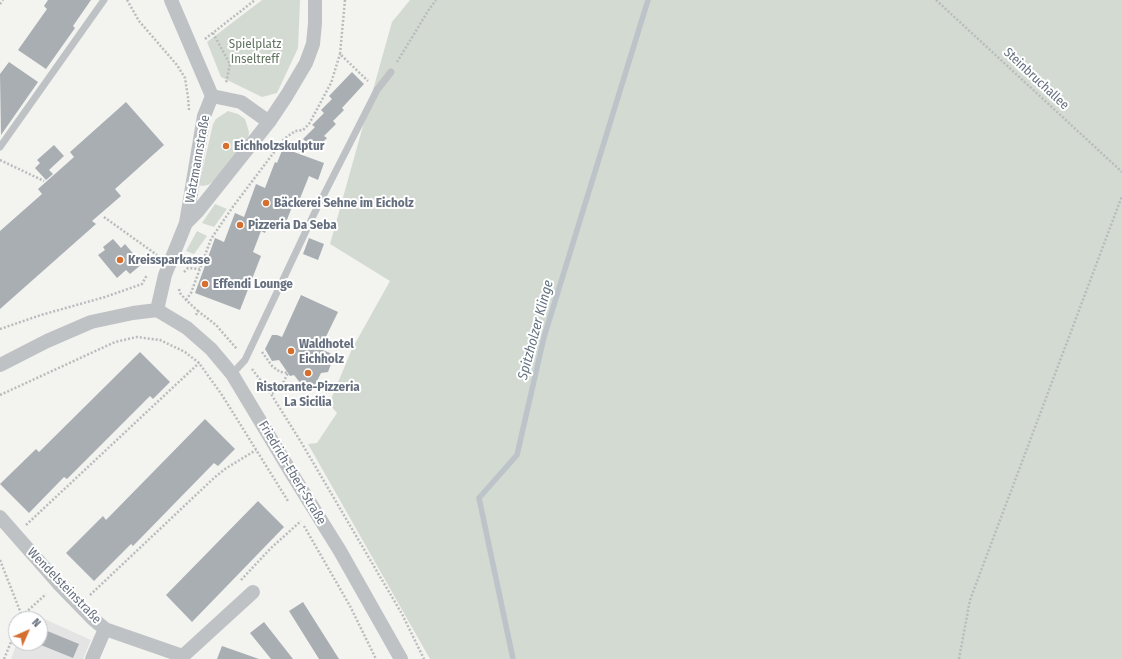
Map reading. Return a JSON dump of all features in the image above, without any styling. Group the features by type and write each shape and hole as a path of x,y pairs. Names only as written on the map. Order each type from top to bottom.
{"street":[{"path":"171,0 212,96 241,102 269,122"},
{"name":"Watzmannstraße","path":"186,223 198,211 269,122 306,63 312,44 315,23 315,0"},
{"name":"Watzmannstraße","path":"157,310 165,275 186,223 204,116 212,96"},
{"path":"0,365 47,341 91,322 132,313 157,310"},
{"name":"Friedrich-Ebert-Straße","path":"157,310 187,328 211,349 232,374 340,551 401,659"},
{"name":"Wendelsteinstraße","path":"0,517 58,583 93,619 105,628 182,657 252,594"},
{"path":"92,659 105,628"}],"lane":[{"path":"0,147 104,0"},
{"path":"232,374 245,360 314,214 377,90 391,72"}],"path":[{"path":"0,4 3,0"},
{"path":"127,0 139,21 177,65 185,78 189,111"},
{"path":"192,50 255,0"},
{"path":"186,300 192,293 211,239 232,208 284,140 295,131 303,130 309,124 331,83 340,54 345,0"},
{"path":"391,72 436,0"},
{"name":"Steinbruchallee","path":"936,0 1122,172"},
{"path":"212,33 230,64 226,84 221,82"},
{"path":"340,54 377,90"},
{"path":"0,160 44,181"},
{"path":"960,659 970,600 1122,196"},
{"path":"104,216 160,256 156,262"},
{"path":"181,275 188,268 200,269"},
{"path":"0,329 41,315 105,297 142,284 149,273"},
{"path":"178,286 180,293 198,311"},
{"path":"0,395 115,342 137,337 160,340 185,352 199,363 222,395 292,508"},
{"path":"254,340 272,366 280,372 288,373 281,387 271,394"},
{"path":"245,360 271,394 402,614 424,659"},
{"path":"16,535 199,363"},
{"path":"80,605 215,477 256,450"},
{"path":"297,514 350,606 376,659"},
{"path":"252,594 239,582 271,548 301,521"},
{"path":"0,560 19,611"},
{"path":"28,611 58,583"},
{"path":"4,659 8,649"}],"shaded area":[{"path":"48,621 91,640 83,659 11,659 14,651 48,651"}],"green space":[{"name":"Spielplatz Inseltreff","path":"262,0 300,0 298,48 277,93 262,97 221,77 207,42"},
{"path":"410,0 1122,0 1122,659 430,659 308,444 317,443 337,413 329,404 352,349 390,281 330,244 392,22"},
{"path":"228,111 238,114 245,119 249,132 248,140 215,180 208,185 199,185 213,124 216,119"},
{"path":"215,204 227,209 214,227 202,223"},
{"path":"197,231 207,236 194,254 186,251"}],"building":[{"path":"48,0 91,0 73,26 75,28 46,69 18,50 47,9 44,6"},
{"path":"9,62 38,82 1,135 0,74"},
{"path":"352,72 364,84 342,108 344,110 333,121 336,124 324,136 327,138 315,151 303,139 315,127 312,125 324,113 321,110 332,99 329,96"},
{"path":"126,102 164,145 115,189 121,196 92,221 96,224 0,309 0,231 42,194 38,189 74,157 70,152"},
{"path":"54,145 64,156 49,170 53,174 46,180 35,168 40,163 37,160"},
{"path":"283,148 324,163 318,180 309,176 299,201 295,199 285,225 279,223 277,229 267,226 265,233 261,231 253,252 261,256 240,310 195,293 215,238 224,242 235,213 244,217 256,184 265,188 275,162 277,163"},
{"path":"309,238 324,244 318,260 303,254"},
{"name":"Kreissparkasse","path":"113,239 121,248 125,244 142,264 130,274 126,270 117,278 98,255 105,250 103,247"},
{"path":"301,295 338,312 320,349 330,353 333,359 328,372 321,373 313,389 305,389 294,375 290,376 279,360 272,361 265,349 272,335 282,337"},
{"path":"140,352 170,382 153,399 150,396 67,479 64,477 29,513 0,484 36,449 39,452"},
{"path":"205,419 235,449 218,466 214,463 133,546 131,544 94,581 66,553 103,516 106,520"},
{"path":"258,501 284,527 192,622 166,595"},
{"path":"303,602 339,659 319,659 289,611"},
{"path":"264,622 293,659 271,659 250,633"},
{"path":"48,631 79,644 73,658 48,648"},
{"path":"222,646 259,659 217,659"}],"waterway":[{"name":"Spitzholzer Klinge","path":"513,659 479,498 517,455 544,337 648,0"}],"place":[{"name":"Eichholzskulptur","path":"226,146"},
{"name":"Bäckerei Sehne im Eicholz","path":"266,203"},
{"name":"Pizzeria Da Seba","path":"240,225"},
{"name":"Kreissparkasse","path":"120,260"},
{"name":"Effendi Lounge","path":"205,284"},
{"name":"Waldhotel Eichholz","path":"291,351"},
{"name":"Ristorante-Pizzeria La Sicilia","path":"308,373"}]}
